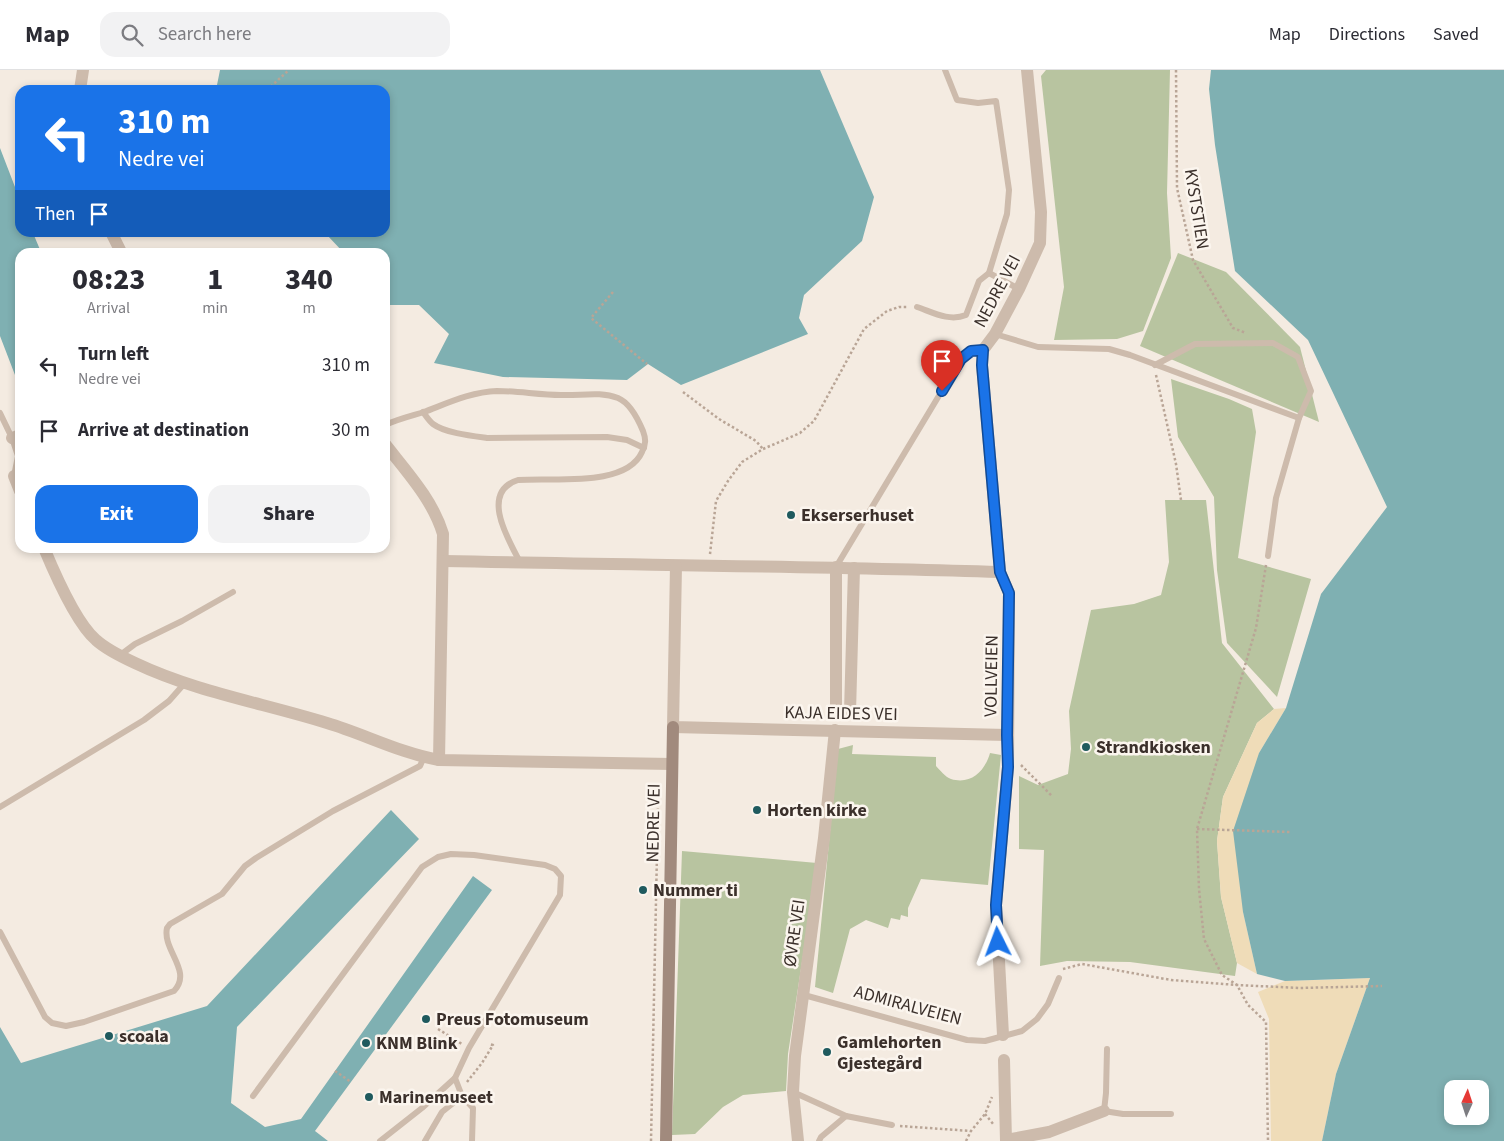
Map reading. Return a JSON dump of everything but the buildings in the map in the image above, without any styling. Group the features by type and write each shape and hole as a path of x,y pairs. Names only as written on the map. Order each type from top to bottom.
{"main road":[{"name":"NEDRE VEI","path":"666,1141 673,727"}],"street":[{"path":"81,85 83,70"},
{"name":"NEDRE VEI","path":"983,350 995,334 1019,289 1040,243 1042,226 1027,70"},
{"name":"VOLLVEIEN","path":"983,350 982,365 1000,572 1009,593 1008,767 996,905 1003,1035"},
{"path":"390,451 425,497 440,523 443,534 439,760"},
{"path":"46,553 80,622 95,640 119,656 184,684 333,725 424,758 439,760 672,764"},
{"path":"444,561 836,567 1000,572"},
{"name":"NEDRE VEI","path":"673,727 676,566"},
{"path":"836,567 836,712"},
{"path":"850,712 854,568"},
{"name":"KAJA EIDES VEI","path":"673,727 1007,735"},
{"name":"ØVRE VEI","path":"798,1141 794,1092 795,1056 824,838 835,730"},
{"path":"1004,1060 1006,1140 1049,1132 1104,1111"}],"lane":[{"path":"917,307 948,318 959,318 966,315 979,281 989,272 1007,214 1009,190 996,101 957,100 945,70"},
{"path":"989,272 1019,289"},
{"path":"995,334 1038,347 1109,349 1299,418"},
{"path":"1154,365 1195,344 1273,343 1298,357 1311,391 1299,418 1276,498 1268,556"},
{"name":"NEDRE VEI","path":"836,567 961,359 971,351 983,350"},
{"path":"390,423 472,394 487,392 562,396 608,396 621,400 634,414 645,436 644,448 636,463 622,471 609,475 513,482 508,485 500,497 499,514 504,533 520,562"},
{"path":"424,412 432,424 438,427 487,438 607,436 627,440 644,448"},
{"path":"0,413 15,435"},
{"path":"14,476 15,471"},
{"path":"119,656 135,644 182,621 233,592"},
{"path":"0,806 144,720 169,701 184,684"},
{"path":"0,932 45,1017 52,1023 60,1026 84,1022 174,992 178,987 181,971 167,938 167,928 170,924 222,894 245,866 256,858 334,811 420,766 424,758"},
{"path":"253,1096 422,867 438,857 451,854 474,855 545,865 555,869 562,876 560,895 470,1048 455,1078 422,1108 380,1141"},
{"name":"ADMIRALVEIEN","path":"804,994 967,1040 985,1041 1022,1031 1037,1019 1048,1004 1059,978"},
{"path":"1107,1049 1104,1111 1124,1114 1171,1114"},
{"path":"455,1078 461,1094 473,1108 472,1141"},
{"path":"794,1092 846,1116 892,1125"},
{"path":"425,1141 442,1112 461,1094"},
{"path":"819,1141 821,1137 846,1116"}],"path":[{"path":"273,85 290,70"},
{"name":"KYSTSTIEN","path":"1176,70 1177,188 1193,260 1233,328 1249,334"},
{"path":"613,292 591,318 648,364"},
{"path":"709,566 716,501 742,462 763,449 800,433 814,421 864,329 887,311 899,307 917,307"},
{"path":"1154,365 1176,464 1181,500"},
{"path":"684,392 719,419 756,441 763,449"},
{"path":"1268,556 1256,628 1197,829 1199,889 1204,939 1222,975 1237,985 1248,1005 1266,1022 1268,1141"},
{"path":"1008,752 1052,796"},
{"path":"651,1141 658,802"},
{"path":"1197,829 1290,832"},
{"path":"1059,978 1062,970 1082,964 1172,980 1237,985 1300,988 1382,986"},
{"path":"438,1029 470,1048"},
{"path":"461,1094 489,1053 493,1045 490,1044"},
{"path":"335,1070 351,1082"},
{"path":"966,1141 985,1114"},
{"path":"892,1125 972,1131"}],"green space":[{"path":"1046,70 1170,70 1167,193 1171,258 1143,331 1117,339 1054,340 1064,287 1041,76"},
{"path":"1178,253 1226,272 1300,347 1319,422 1140,346"},
{"path":"1171,379 1252,409 1256,432 1238,558 1311,579 1277,697 1227,643 1217,570 1214,497 1178,437"},
{"path":"1165,500 1206,500 1222,643 1274,709 1257,723 1223,797 1217,841 1221,897 1237,963 1235,976 1130,962 1067,961 1040,966 1044,850 1019,849 1019,776 1038,785 1068,774 1071,749 1069,711 1091,610 1134,604 1161,595 1169,562"},
{"path":"853,745 852,754 936,757 936,766 949,778 958,780 971,778 981,771 990,753 1001,755 988,885 921,879 908,908 908,917 901,915 900,920 891,918 888,928 866,920 850,929 833,993 815,987 838,749"},
{"path":"682,851 817,863 788,1054 786,1091 743,1095 723,1107 695,1134 672,1135"}],"sand":[{"path":"1286,708 1259,753 1243,912 1257,974 1237,963 1221,897 1217,841 1223,797 1257,723 1274,709"},
{"path":"1370,978 1336,1074 1322,1141 1271,1141 1269,1019 1258,992 1285,981"}],"water":[{"path":"220,70 820,70 874,197 862,241 804,295 799,318 808,334 681,385 648,364 627,380 503,377 434,363 449,334 419,305 390,305 390,248 339,248 329,237 390,237 390,85 217,85"},
{"path":"1211,70 1504,70 1504,1141 1322,1141 1336,1074 1370,978 1285,981 1257,974 1243,912 1233,831 1259,753 1286,708 1321,594 1387,507 1308,340 1235,271 1215,145 1209,89"},
{"path":"0,148 15,187 15,237 35,237 39,248 15,248 15,375 0,336"},
{"path":"391,810 419,839 237,1027 231,1103 265,1127 301,1119 473,876 492,890 315,1131 328,1141 0,1141 0,1027 21,1063 207,1006"}],"place":[{"name":"Ekserserhuset","path":"791,515"},
{"name":"Strandkiosken","path":"1086,747"},
{"name":"Horten kirke","path":"757,810"},
{"name":"Nummer ti","path":"643,890"},
{"name":"Preus Fotomuseum","path":"426,1019"},
{"name":"scoala","path":"109,1036"},
{"name":"KNM Blink","path":"366,1043"},
{"name":"Gamlehorten Gjestegård","path":"827,1052"},
{"name":"Marinemuseet","path":"369,1097"}],"route":[{"path":"942,391 961,359 971,351 983,350 982,365 1000,572 1009,593 1008,767 996,905 998,942"}]}
